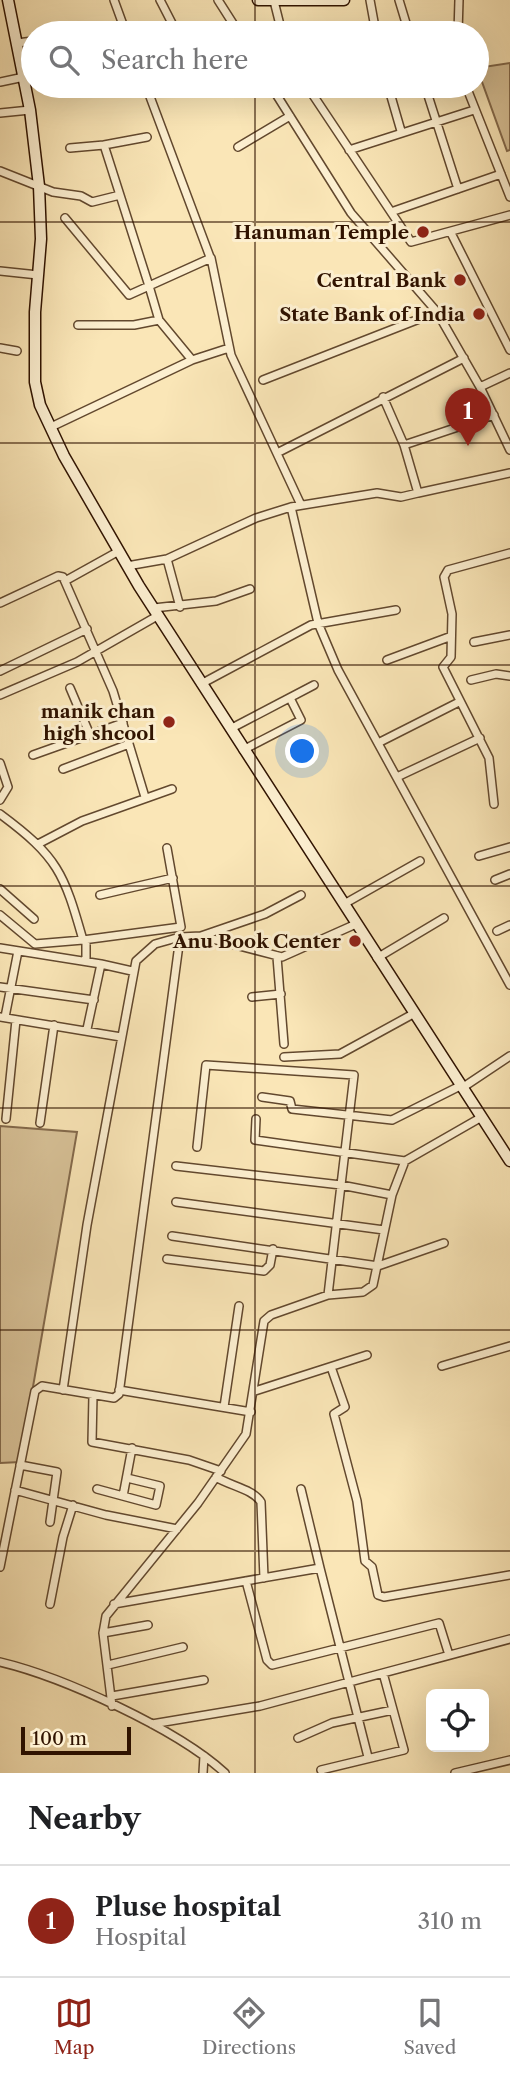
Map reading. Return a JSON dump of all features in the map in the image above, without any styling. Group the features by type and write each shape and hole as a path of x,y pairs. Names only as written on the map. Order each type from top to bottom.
{"main road":[{"path":"8,0 21,62"},
{"path":"258,0 344,0"},
{"path":"28,98 39,186 35,382 40,405 127,566 460,1088 510,1161"}],"street":[{"path":"114,0 122,21"},
{"path":"160,0 171,21"},
{"path":"218,0 231,21"},
{"path":"370,0 374,21"},
{"path":"399,0 405,21"},
{"path":"458,0 458,21"},
{"path":"274,1 279,21"},
{"path":"17,43 21,42"},
{"path":"0,82 21,78"},
{"path":"150,98 206,259 223,350 301,505"},
{"path":"279,98 351,213 438,312 480,387 510,450"},
{"path":"315,98 412,243 510,215"},
{"path":"391,98 401,131"},
{"path":"429,98 458,189"},
{"path":"470,98 510,197"},
{"path":"0,113 30,110"},
{"path":"349,150 401,131 474,110"},
{"path":"238,147 290,116"},
{"path":"70,148 104,145 147,136"},
{"path":"104,145 159,320 192,360"},
{"path":"0,170 59,194 81,196 92,202 120,195"},
{"path":"391,212 501,174"},
{"path":"65,218 129,295 206,259"},
{"path":"451,233 510,350"},
{"path":"0,271 38,275"},
{"path":"263,380 438,312"},
{"path":"78,324 134,325 159,320"},
{"path":"0,348 17,351"},
{"path":"51,427 192,360 223,350"},
{"path":"277,453 464,358"},
{"path":"480,387 510,373"},
{"path":"383,397 404,445 418,493"},
{"path":"404,445 494,415"},
{"path":"127,566 167,559 256,518 292,507 377,493 401,497 510,473"},
{"path":"292,507 338,670 510,985"},
{"path":"65,581 118,551"},
{"path":"494,804 489,758 443,667 451,657 449,637 452,614 445,572 510,553"},
{"path":"167,559 180,607"},
{"path":"0,603 58,576 65,581 87,629 123,723 145,797"},
{"path":"0,695 96,652 156,611 216,601 250,589"},
{"path":"201,684 323,622 396,610"},
{"path":"0,671 87,629"},
{"path":"474,642 510,635"},
{"path":"387,660 449,637"},
{"path":"471,680 496,674 510,676"},
{"path":"229,729 314,685"},
{"path":"70,688 90,735"},
{"path":"243,750 301,720 290,698"},
{"path":"378,743 459,702"},
{"path":"33,755 123,723"},
{"path":"397,777 480,738"},
{"path":"63,769 129,744"},
{"path":"0,763 8,787 0,800"},
{"path":"38,844 82,821 172,789"},
{"path":"0,814 38,844 53,860 67,885 84,940 86,961"},
{"path":"479,856 510,847"},
{"path":"0,915 35,944 181,927 167,848"},
{"path":"344,904 420,861"},
{"path":"495,880 510,874"},
{"path":"100,895 173,878"},
{"path":"0,889 34,919"},
{"path":"63,1390 132,971 136,961 155,944 180,937 201,936 265,914 301,895"},
{"path":"377,958 444,918"},
{"path":"201,936 277,957 356,924"},
{"path":"497,931 510,925"},
{"path":"0,1567 35,1391 42,1386 114,1398 119,1390 180,937"},
{"path":"0,948 132,971"},
{"path":"18,951 2,1017 87,1029 121,1037"},
{"path":"277,957 284,1044"},
{"path":"87,1029 101,964"},
{"path":"502,971 510,966"},
{"path":"0,987 94,1000"},
{"path":"252,997 281,994"},
{"path":"284,1057 335,1056 413,1014"},
{"path":"5,1118 16,1020"},
{"path":"40,1123 54,1025"},
{"path":"262,1097 289,1101 292,1109 386,1120 398,1118 460,1088 510,1056"},
{"path":"197,1147 207,1064 352,1075 328,1295"},
{"path":"256,1119 255,1140 405,1161 480,1118"},
{"path":"112,1706 103,1633 106,1616 177,1529 246,1434 255,1391 264,1321 271,1315 328,1295 369,1289 378,1266 392,1195 405,1161"},
{"path":"176,1166 341,1185 392,1195"},
{"path":"177,1202 384,1230"},
{"path":"172,1236 378,1266 444,1242"},
{"path":"167,1259 264,1271 270,1265 273,1249"},
{"path":"224,1408 239,1306"},
{"path":"442,1366 510,1346"},
{"path":"255,1391 367,1355"},
{"path":"331,1367 345,1407 334,1414 357,1501 365,1561 372,1567 378,1595 384,1597 510,1575"},
{"path":"119,1390 251,1412"},
{"path":"93,1395 92,1442 132,1448 218,1474 233,1488 252,1492 261,1502 264,1578"},
{"path":"123,1496 132,1448"},
{"path":"20,1465 57,1472 50,1522"},
{"path":"97,1489 155,1506 160,1486 127,1478"},
{"path":"301,1489 368,1757"},
{"path":"15,1490 177,1529"},
{"path":"50,1604 73,1505"},
{"path":"114,1604 320,1568"},
{"path":"246,1581 269,1663 275,1666 439,1623 449,1655"},
{"path":"103,1633 148,1625"},
{"path":"152,1724 228,1713 510,1639"},
{"path":"108,1665 183,1647"},
{"path":"0,1662 25,1668 152,1724 204,1756 225,1773"},
{"path":"321,1770 404,1750 383,1673"},
{"path":"112,1696 204,1680"},
{"path":"298,1738 332,1723 393,1710"},
{"path":"203,1773 204,1756"},
{"path":"456,1773 510,1760"}],"shaded area":[{"path":"510,63 510,150 507,151 488,98 489,66"},
{"path":"0,1126 77,1132 20,1462 0,1463"}],"place":[{"name":"Hanuman Temple","path":"423,232"},
{"name":"Central Bank","path":"460,280"},
{"name":"State Bank of India","path":"479,314"},
{"name":"Pluse hospital","path":"468,446"},
{"name":"manik chan high shcool","path":"169,722"},
{"name":"Anu Book Center","path":"355,941"}]}
